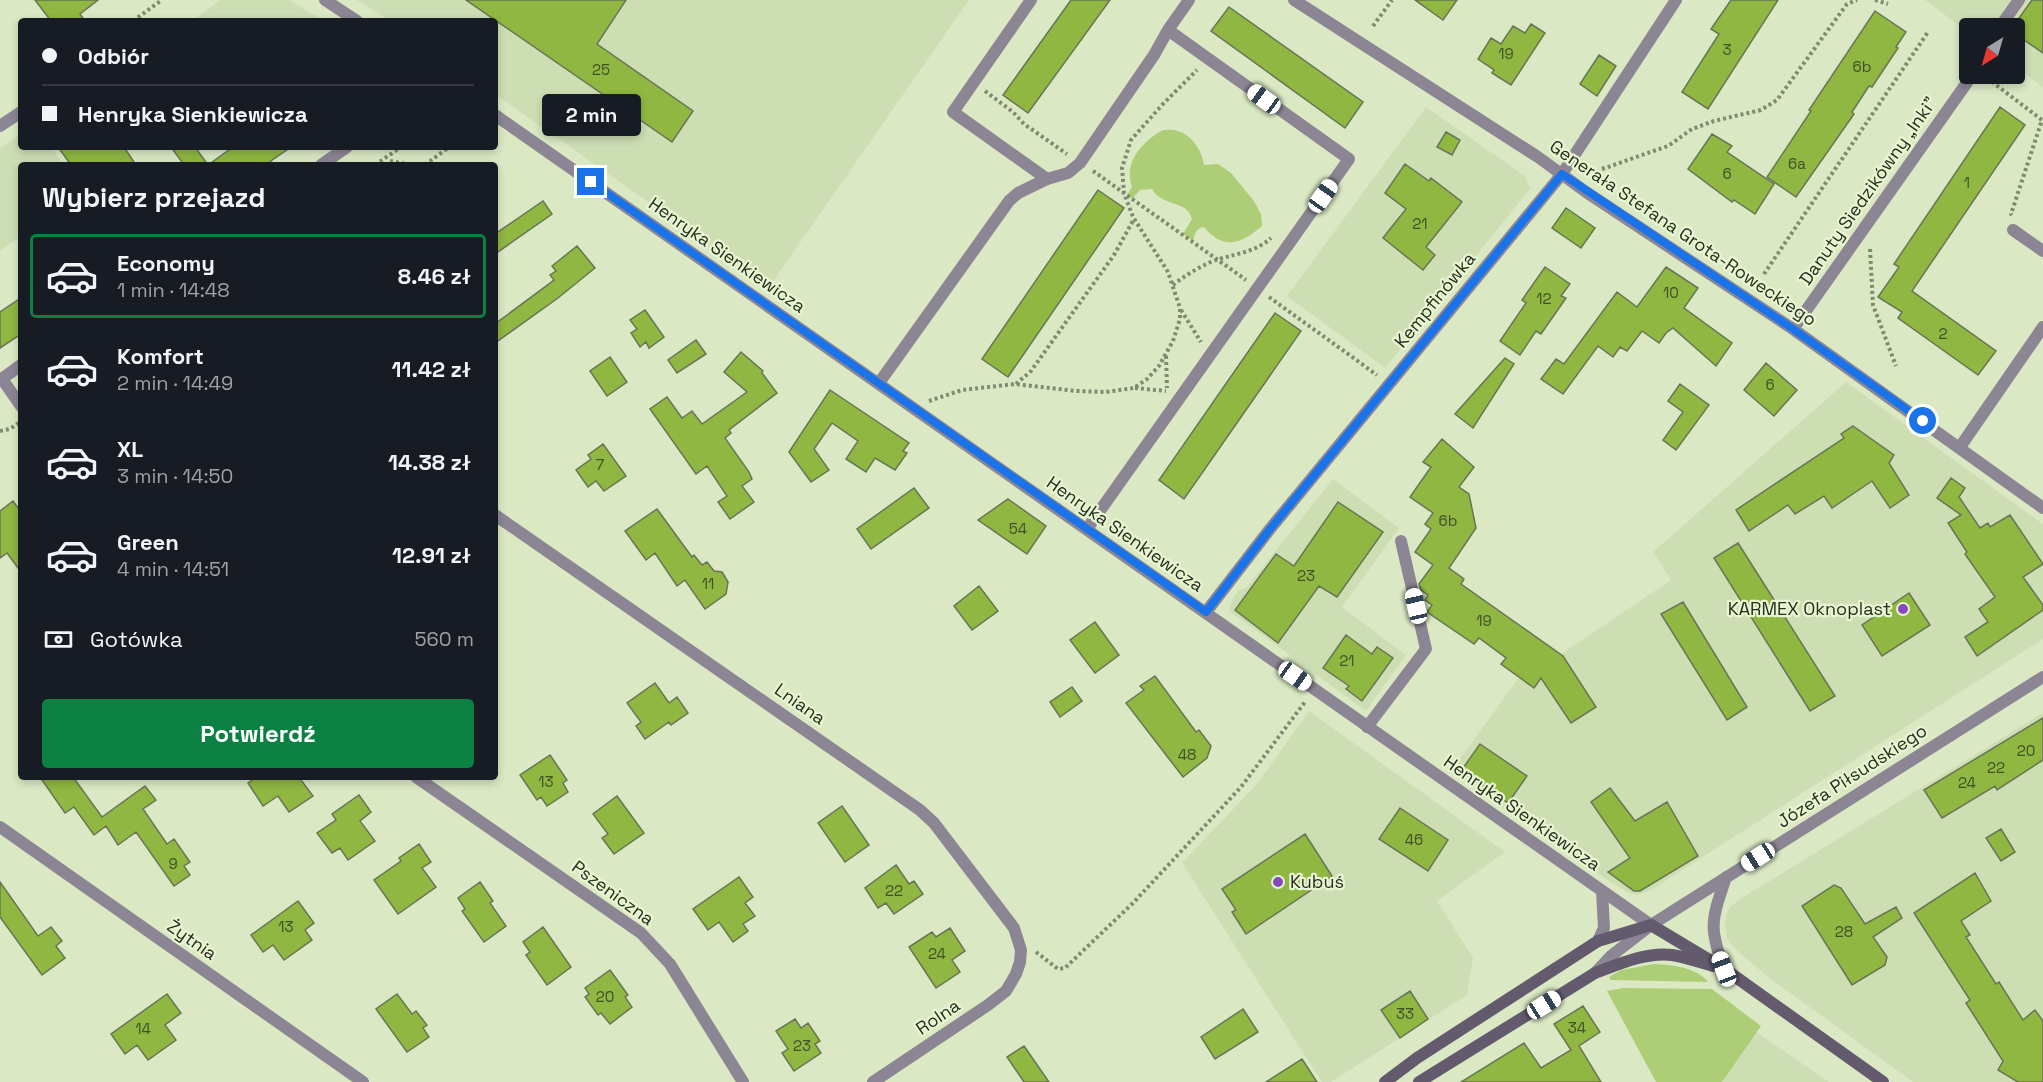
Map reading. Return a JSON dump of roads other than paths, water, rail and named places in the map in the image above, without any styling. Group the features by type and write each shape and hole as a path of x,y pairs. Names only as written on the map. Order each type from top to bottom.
{"main road":[{"name":"Józefa Piłsudskiego","path":"1385,1082 1417,1058 1598,941 1650,925"},
{"name":"Henryka Sienkiewicza","path":"1650,925 1724,969 1883,1082"},
{"path":"1595,973 1654,955 1672,955 1724,969"},
{"name":"Józefa Piłsudskiego","path":"1419,1082 1595,973"}],"street":[{"path":"325,0 352,18"},
{"path":"1031,0 953,112 1047,179"},
{"path":"879,383 1009,201 1018,193 1047,179 1068,173 1080,163 1189,0"},
{"name":"Kempfinówka","path":"1206,612 1270,529 1562,174 1676,0"},
{"path":"2006,18 2019,0"},
{"name":"Generała Stefana Grota-Roweckiego","path":"1300,2 1793,329 2043,508"},
{"path":"1087,530 1349,159 1168,30"},
{"name":"Danuty Siedzikówny „Inki”","path":"1793,329 1966,84"},
{"path":"0,126 18,114"},
{"name":"Henryka Sienkiewicza","path":"498,117 1650,925"},
{"path":"325,162 343,150"},
{"path":"2013,230 2043,251"},
{"path":"1960,447 2043,327"},
{"path":"18,367 1,379 18,402"},
{"name":"Lniana","path":"498,517 920,810 934,823 1014,928 1021,950 1016,974"},
{"path":"1367,727 1426,649 1401,541"},
{"name":"Józefa Piłsudskiego","path":"1595,973 1611,956 1650,925 2043,677"},
{"name":"Pszeniczna","path":"420,780 641,933 670,964 742,1082"},
{"name":"Żytnia","path":"0,827 363,1082"},
{"path":"1724,969 1712,932 1717,905 1726,877"},
{"path":"1598,941 1604,928 1602,891"},
{"name":"Rolna","path":"873,1082 988,1005 1006,991 1016,974"}],"place":[{"name":"KARMEX Oknoplast","path":"1903,609"},
{"name":"Kubuś","path":"1278,882"}]}
